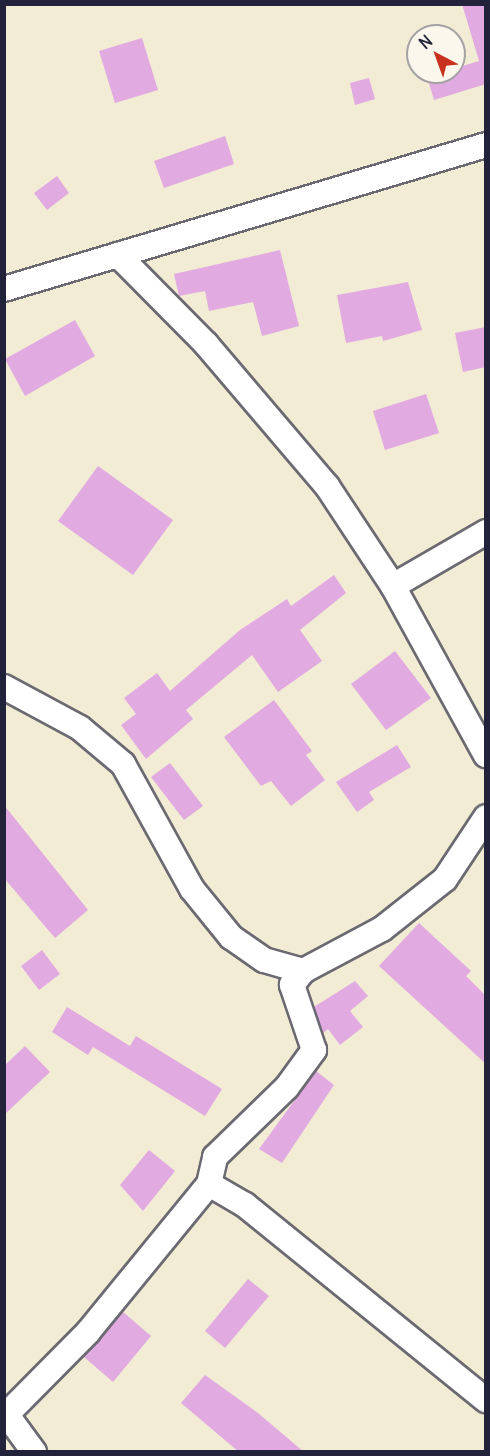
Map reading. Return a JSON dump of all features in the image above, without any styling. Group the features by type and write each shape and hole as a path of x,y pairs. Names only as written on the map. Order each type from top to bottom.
{"street":[{"path":"4,289 486,145"},
{"path":"118,255 206,344 327,486 393,586 486,755"},
{"path":"393,586 486,531"},
{"path":"4,687 80,728 123,764 192,888 231,937 264,960 303,970"},
{"path":"34,1452 6,1416 87,1332 209,1184 215,1157 288,1087 314,1050 292,985 303,970 382,929 445,879 486,817"},
{"path":"209,1184 245,1205 486,1400"}],"building":[{"path":"462,4 486,4 486,84 434,100 429,84 466,84 466,65 479,61"},
{"path":"142,38 158,90 115,103 99,51"},
{"path":"369,78 375,99 355,105 350,83"},
{"path":"225,136 234,164 164,188 154,161"},
{"path":"57,176 69,193 47,210 34,193"},
{"path":"280,250 299,326 262,336 253,302 209,311 205,291 179,296 174,274"},
{"path":"408,282 422,330 383,341 382,336 346,343 337,295"},
{"path":"75,320 95,356 25,396 5,359"},
{"path":"486,327 486,367 463,372 455,333"},
{"path":"426,394 439,433 385,450 373,411"},
{"path":"98,466 173,520 133,575 58,521"},
{"path":"334,575 346,593 300,630 322,661 278,692 252,655 186,710 193,719 146,759 121,725 136,714 124,698 157,673 170,691 240,630 287,599 291,606"},
{"path":"395,651 431,698 386,730 351,684"},
{"path":"274,700 312,751 306,755 325,780 291,806 271,781 261,786 224,737"},
{"path":"397,745 411,767 369,792 374,800 357,812 336,782"},
{"path":"170,763 203,806 184,820 151,777"},
{"path":"4,805 88,910 55,938 4,878"},
{"path":"419,923 471,971 466,976 486,996 486,1064 379,966"},
{"path":"42,950 60,974 39,990 21,966"},
{"path":"355,981 368,996 350,1011 363,1027 340,1045 328,1029 323,1033 314,1007"},
{"path":"67,1007 130,1046 136,1036 222,1089 205,1116 93,1047 88,1055 52,1032"},
{"path":"25,1046 50,1072 4,1115 4,1066"},
{"path":"316,1071 334,1085 282,1163 259,1149"},
{"path":"149,1150 175,1171 143,1211 120,1185"},
{"path":"248,1279 269,1296 225,1348 205,1331"},
{"path":"123,1312 151,1336 113,1382 84,1357"},
{"path":"205,1375 258,1413 304,1452 239,1452 181,1403"}]}
